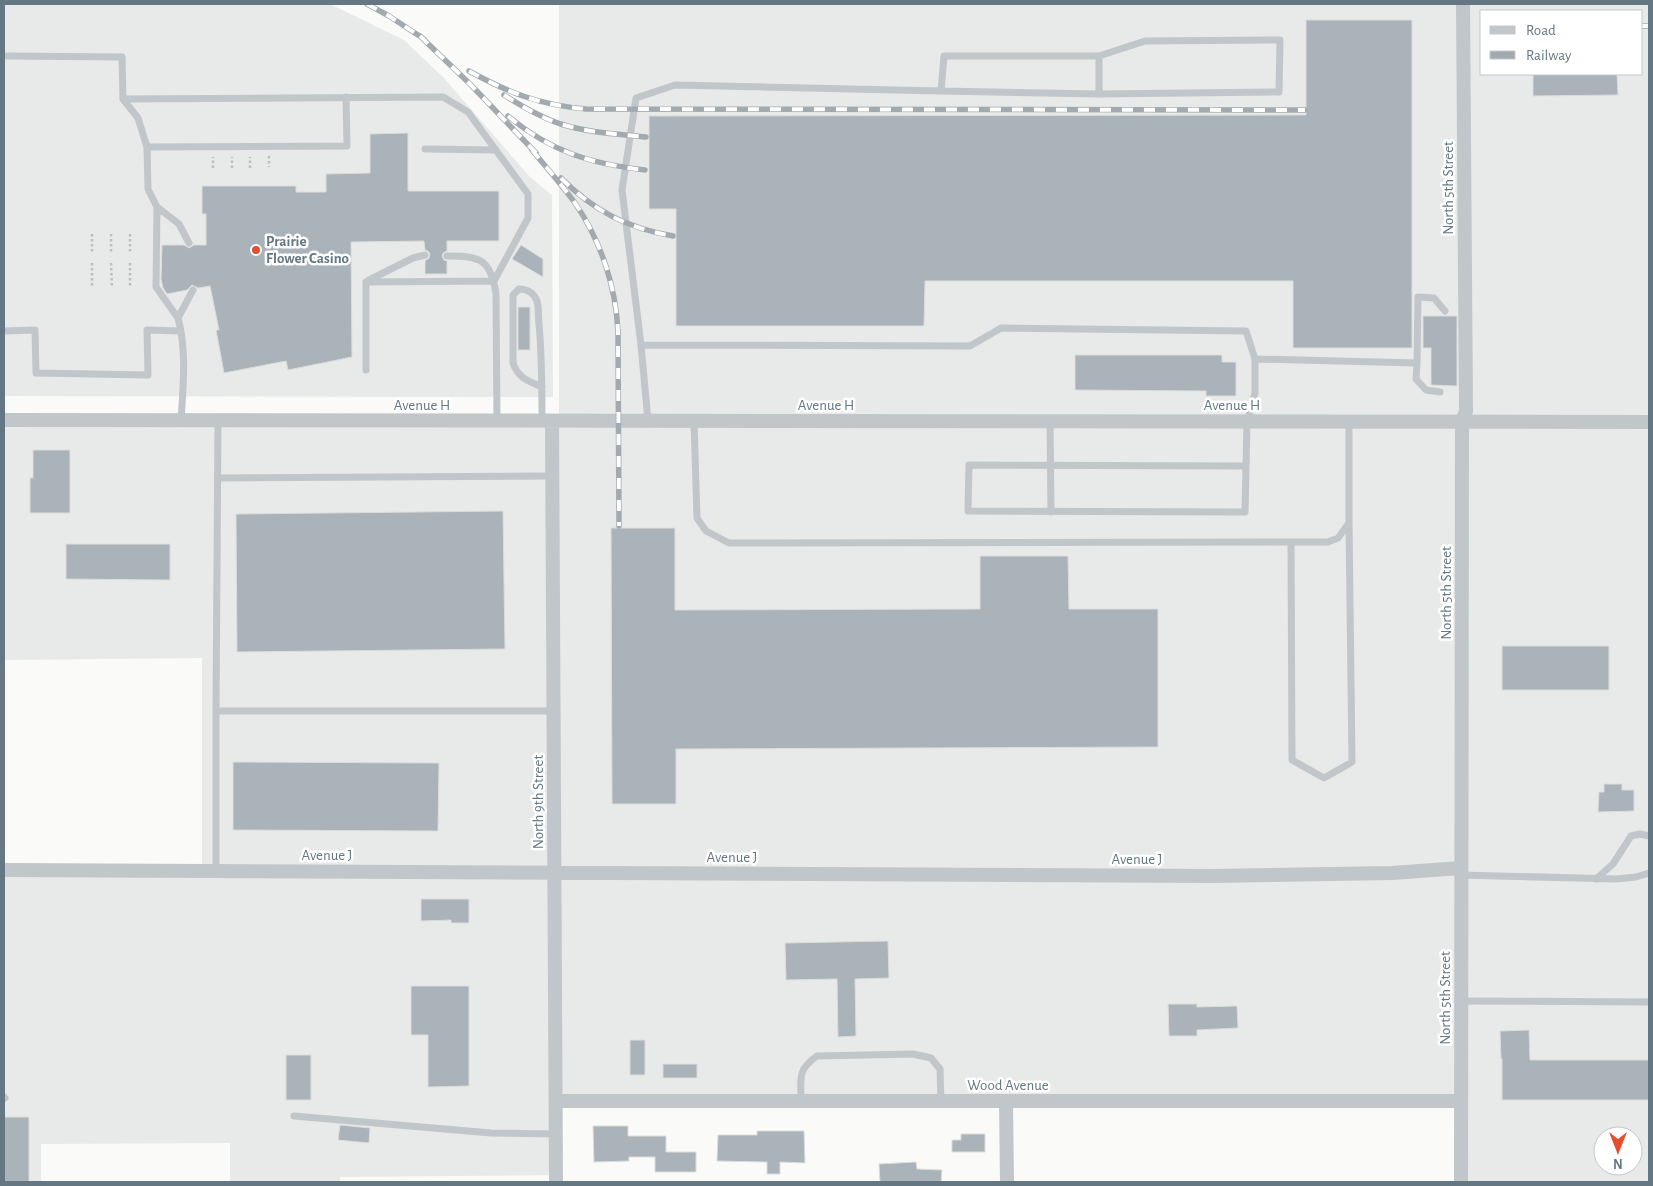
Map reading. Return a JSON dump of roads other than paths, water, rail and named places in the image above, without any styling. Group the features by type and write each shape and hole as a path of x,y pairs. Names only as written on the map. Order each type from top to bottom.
{"street":[{"name":"North 5th Street","path":"1461,1182 1462,421 1466,412 1463,4"},
{"name":"Avenue H","path":"4,420 1649,422"},
{"name":"North 9th Street","path":"547,421 553,476 556,1182"},
{"name":"Avenue J","path":"4,870 1213,876 1461,872"},
{"name":"Wood Avenue","path":"556,1101 1461,1101"},
{"path":"1006,1101 1007,1182"}],"lane":[{"path":"648,421 641,345 622,190 636,98 675,85 941,91 1099,94 1278,92 1280,40 1145,41 1099,56 944,56 941,91"},
{"path":"4,56 122,56 123,99 138,118 147,147 148,189 157,207 179,224 188,243"},
{"path":"1099,56 1099,94"},
{"path":"147,147 347,146 346,97"},
{"path":"123,99 443,97 468,112 528,194 528,218 494,281"},
{"path":"425,149 496,150"},
{"path":"157,207 156,287 178,318 181,331 183,363 181,421"},
{"path":"366,282 414,258 425,255"},
{"path":"447,256 461,256 481,260 488,268 494,281 496,294 497,421"},
{"path":"366,282 494,281"},
{"path":"366,282 366,370"},
{"path":"542,387 524,378 516,371 513,363 514,295 519,289 526,289 536,301 541,344 542,387 547,421"},
{"path":"178,318 192,290"},
{"path":"1440,392 1426,390 1416,379 1418,297 1434,298 1445,311"},
{"path":"641,345 970,346 1001,328 1246,331 1255,359 1255,393 1247,422 1245,512 968,512 969,465 1245,466"},
{"path":"4,331 35,330 36,373 148,375 147,330 181,331"},
{"path":"1255,359 1417,363"},
{"path":"216,871 218,421"},
{"path":"694,421 697,518 706,530 730,543 1328,542 1338,538 1349,523"},
{"path":"1050,421 1051,512"},
{"path":"1291,542 1292,760 1324,778 1352,762 1349,421"},
{"path":"218,478 553,476"},
{"path":"216,711 554,711"},
{"path":"1596,879 1613,864 1631,836 1640,834 1649,836"},
{"path":"1461,872 1596,879 1636,877 1649,873"},
{"path":"1461,1001 1649,1002"},
{"path":"801,1101 801,1076 805,1064 817,1056 912,1054 931,1058 940,1069 941,1101"},
{"path":"294,1116 491,1132 556,1134"}],"railway":[{"path":"367,4 424,39"},
{"path":"1643,26 1649,26"},
{"path":"420,36 470,84 536,153"},
{"path":"469,71 525,97 586,109 1305,110"},
{"path":"504,95 541,116 574,128 646,137"},
{"path":"508,116 540,139 573,154 607,164 645,170"},
{"path":"532,150 570,196 584,218 600,249 614,298 618,332 619,526"},
{"path":"561,178 586,200 612,216 656,233 673,236"}],"place":[{"name":"Prairie Flower Casino","path":"256,250"}]}
